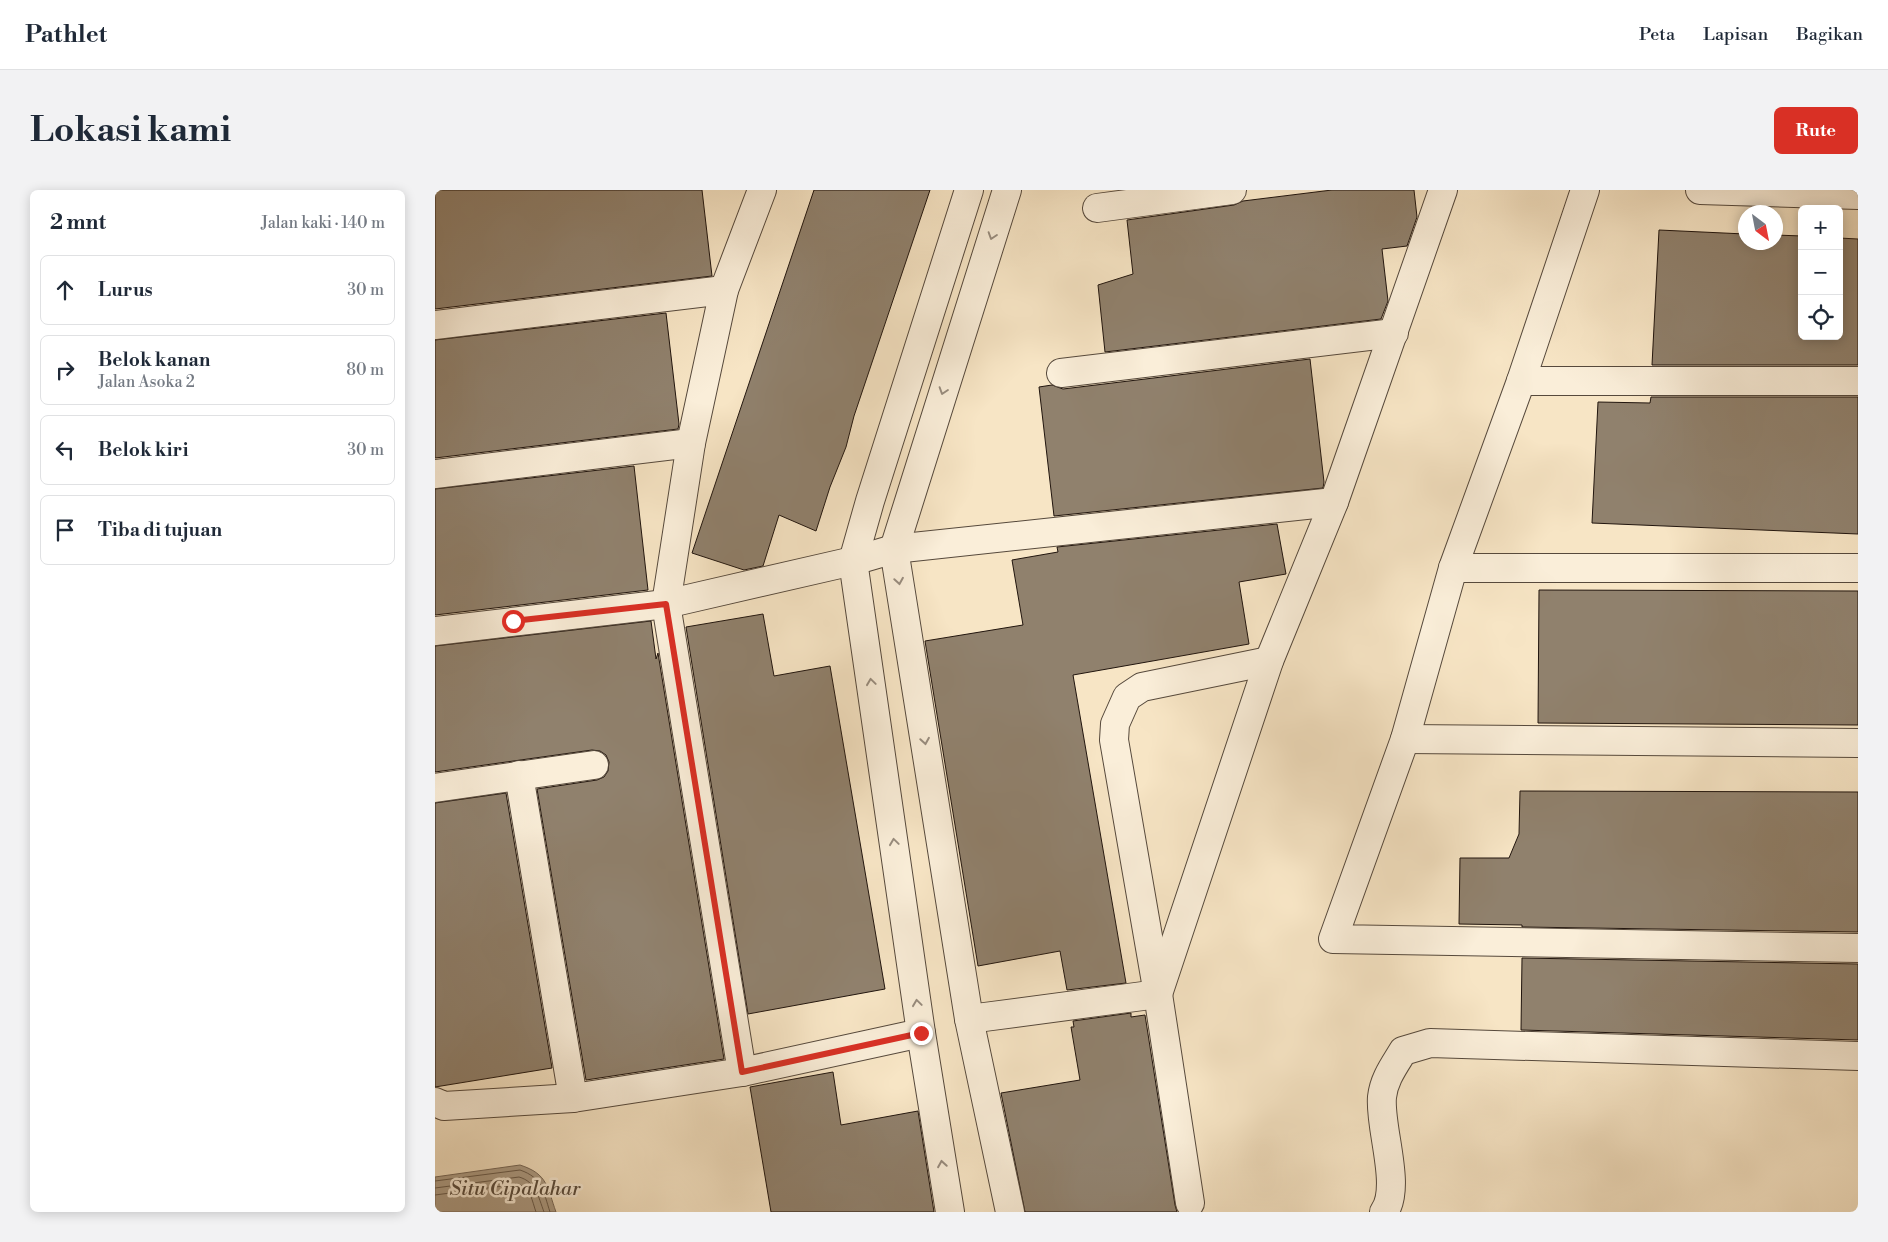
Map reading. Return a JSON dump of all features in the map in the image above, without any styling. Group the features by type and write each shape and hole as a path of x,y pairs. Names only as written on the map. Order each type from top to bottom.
{"street":[{"path":"742,1072 666,604 691,443 724,290 762,190"},
{"path":"950,1212 921,1033 853,561 870,501 969,190"},
{"path":"1007,190 894,549 969,1019 1010,1212"},
{"path":"1097,208 1232,190"},
{"path":"1159,994 1269,661 1334,502 1443,190"},
{"path":"1585,190 1521,381 1453,568 1405,739 1333,939 1858,948"},
{"path":"1700,190 1858,195"},
{"path":"435,325 724,290"},
{"path":"1061,374 1394,333"},
{"path":"1521,381 1858,381"},
{"path":"435,474 691,443"},
{"path":"435,631 666,604 853,561 894,549 1334,502"},
{"path":"1453,568 1858,568"},
{"path":"1190,1203 1159,994 1113,740 1115,724 1127,697 1142,687 1269,661"},
{"path":"1405,739 1858,743"},
{"path":"435,788 594,765"},
{"path":"519,775 573,1098"},
{"path":"969,1019 1159,994"},
{"path":"435,1102 444,1106 573,1098 742,1072 921,1033"},
{"path":"1384,1212 1388,1207 1391,1186 1382,1098 1387,1076 1403,1051 1429,1043 1858,1056"}],"water":[{"name":"Situ Cipalahar","path":"520,1165 541,1177 548,1189 556,1212 435,1212 435,1177"}],"building":[{"path":"435,190 702,190 712,276 435,309"},
{"path":"814,190 930,190 854,416 846,447 830,487 816,531 779,515 763,566 744,570 692,553"},
{"path":"1332,190 1414,190 1417,217 1407,246 1382,249 1388,301 1381,319 1105,352 1098,285 1133,274 1127,220 1234,205 1243,201"},
{"path":"1659,230 1738,234 1738,250 1783,250 1783,235 1798,236 1798,340 1843,340 1843,238 1858,239 1858,365 1652,365"},
{"path":"666,313 679,424 678,429 435,458 435,340"},
{"path":"1310,359 1324,482 1323,488 1054,516 1039,387 1052,385 1063,389"},
{"path":"1651,397 1858,397 1858,534 1592,523 1598,402 1650,403"},
{"path":"634,466 648,590 435,615 435,489"},
{"path":"1277,524 1286,574 1239,582 1249,644 1073,675 1126,983 1067,990 1060,951 978,966 925,641 1023,625 1012,560 1058,552 1057,547"},
{"path":"1539,590 1858,591 1858,725 1538,723"},
{"path":"763,614 774,676 830,666 885,989 748,1014 686,627"},
{"path":"651,621 656,659 658,653 724,1059 586,1080 537,789 597,780 604,777 608,771 609,762 606,755 600,751 592,750 435,772 435,646"},
{"path":"1520,791 1858,792 1858,932 1522,927 1522,925 1459,924 1460,858 1509,858 1519,834"},
{"path":"506,793 552,1068 435,1087 435,803"},
{"path":"1522,958 1858,964 1858,1040 1521,1030"},
{"path":"1131,1013 1131,1017 1145,1015 1177,1212 1025,1212 1001,1093 1080,1080 1071,1027 1074,1027 1073,1021"},
{"path":"833,1072 841,1125 918,1111 934,1212 771,1212 750,1087"}],"route":[{"path":"513,621 666,604 742,1072 921,1033"}]}
